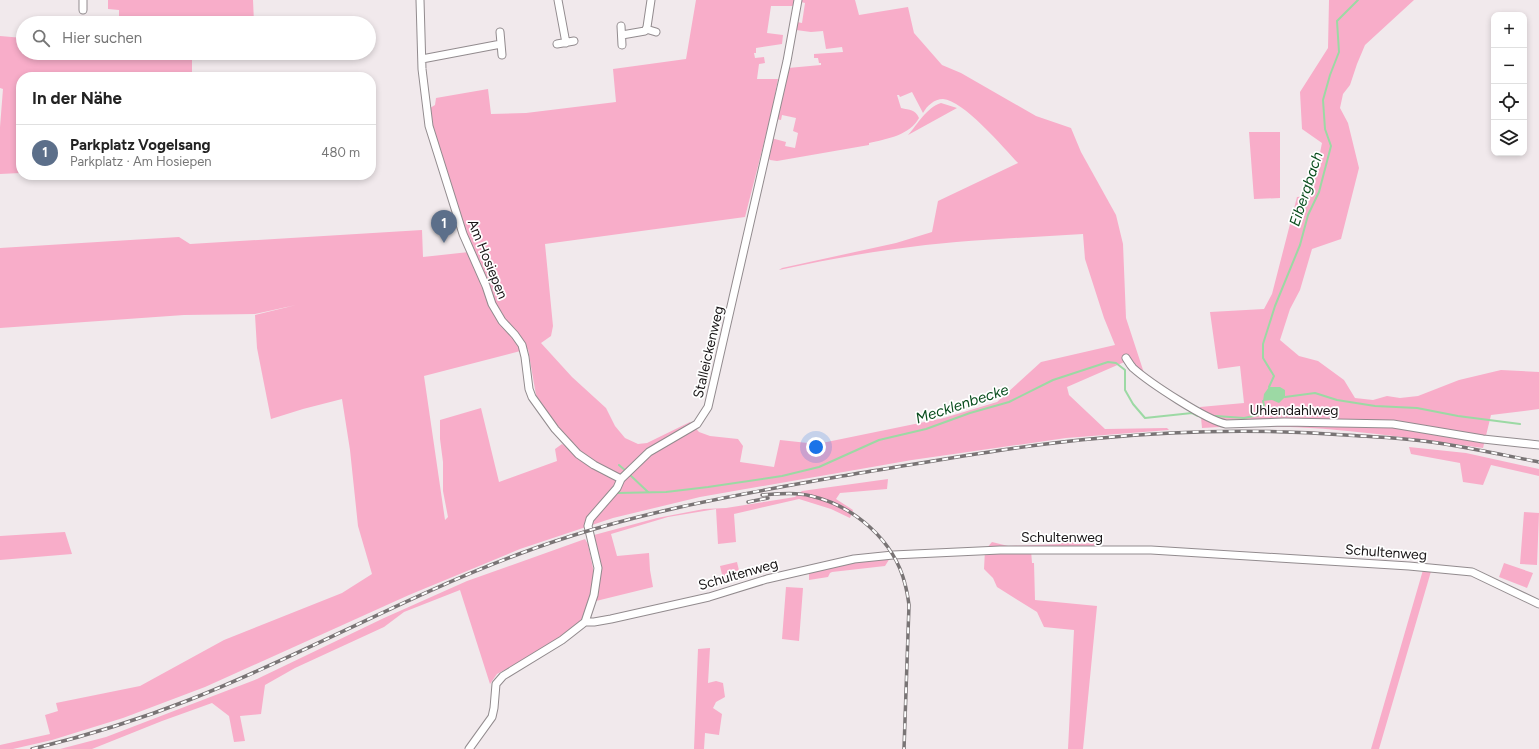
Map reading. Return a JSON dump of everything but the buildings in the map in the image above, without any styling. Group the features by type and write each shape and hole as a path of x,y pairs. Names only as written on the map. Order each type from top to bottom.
{"street":[{"path":"83,0 83,10"},
{"name":"Am Hosiepen","path":"420,0 422,59 429,126 463,234 486,286 495,312 522,345 529,389 532,397 555,429 578,454 594,465 626,475"},
{"path":"558,0 566,43"},
{"path":"622,35 643,32 646,29 651,0"},
{"name":"Stalleickenweg","path":"585,622 594,595 598,568 588,522 626,475 649,452 697,424 708,407 787,61 798,0"},
{"path":"621,26 622,45"},
{"path":"646,29 656,32"},
{"path":"500,32 502,55"},
{"path":"557,44 574,41"},
{"path":"422,59 501,44"},
{"name":"Uhlendahlweg","path":"1126,358 1132,367 1152,382 1211,419 1226,424 1284,422 1393,424 1483,439 1539,445"},
{"name":"Schultenweg","path":"585,622 611,619 709,596 782,575 854,559 898,555 1000,550 1173,551 1409,566 1472,572 1539,604"},
{"path":"469,749 492,717 496,684 502,676 562,640 585,622"}],"shaded area":[{"path":"108,0 253,0 254,16 119,16 119,10 108,9"},
{"path":"696,0 796,0 795,4 792,6 771,6 767,33 783,35 782,44 756,48 756,53 754,53 755,58 764,57 765,63 759,64 757,79 778,79 772,111 745,217 545,244 553,326 551,336 541,343 572,377 606,408 615,426 625,438 638,444 647,443 690,422 699,432 710,436 738,439 743,446 740,462 774,467 780,440 817,444 944,418 997,402 1041,362 1115,345 1104,318 1085,259 1083,234 942,243 880,251 779,270 782,268 896,243 932,232 938,201 1018,163 972,115 961,107 951,101 940,99 931,103 923,113 912,92 900,97 897,95 901,108 914,111 919,118 910,129 904,132 890,138 869,143 869,145 777,161 770,160 768,157 771,138 786,142 785,146 795,148 798,133 793,131 796,118 782,115 781,120 776,119 778,110 780,110 788,68 821,65 818,58 814,58 814,54 843,52 842,47 826,49 823,31 811,32 796,30 797,22 802,23 805,3 801,2 801,0 855,0 859,15 908,7 914,33 942,65 961,73 1036,116 1071,128 1081,152 1116,215 1123,244 1126,318 1144,373 1129,360 1067,387 1069,395 1105,429 1167,428 1169,430 1066,438 912,460 700,497 613,518 520,549 409,595 205,687 123,718 52,740 13,749 0,749 0,745 50,734 45,715 58,711 56,703 140,686 224,640 342,593 372,574 358,526 350,450 342,399 271,419 257,348 255,315 296,305 255,314 184,315 0,328 0,248 179,237 190,244 422,230 423,257 469,252 481,275 433,131 430,108 435,105 436,98 488,89 491,114 526,113 616,102 613,69 686,59","holes":["528,349 536,395 547,414 578,450 595,464 621,478 594,466 562,444 555,449 557,461 499,482 481,408 440,420 440,439 443,462 443,491 448,517 445,520 424,376"]},
{"path":"1329,0 1414,0 1365,45 1350,85 1343,94 1340,108 1348,123 1359,168 1341,239 1312,249 1300,290 1290,309 1280,340 1299,356 1318,361 1344,380 1355,398 1373,400 1387,396 1400,398 1418,396 1459,380 1501,370 1539,372 1539,409 1491,415 1483,448 1343,430 1272,426 1202,428 1200,407 1244,403 1240,366 1218,369 1210,312 1264,309 1272,294 1297,197 1311,196 1322,143 1302,129 1300,92 1328,48"},
{"path":"0,36 16,37 16,60 192,60 192,72 16,72 16,173 0,174 0,127 3,89 0,88"},
{"path":"941,103 957,108 908,135 927,112"},
{"path":"1249,132 1280,132 1280,198 1254,199"},
{"path":"1269,387 1280,387 1285,390 1285,397 1279,403 1272,400 1263,401 1264,394"},
{"path":"1409,447 1466,453 1539,469 1539,476 1491,465 1483,485 1463,482 1460,463 1411,454"},
{"path":"888,479 887,489 840,493 836,499 853,510 850,518 831,509 799,499 734,514 736,542 718,544 716,509 668,517 611,534 617,556 649,553 653,587 596,601 600,572 594,535 657,518 704,509 726,508 795,497 802,491"},
{"path":"1524,512 1539,513 1537,565 1520,564"},
{"path":"65,532 72,554 0,560 0,536"},
{"path":"1067,537 1075,544 1095,543 1104,549 1031,550 1032,563 1034,563 1035,600 1097,606 1083,749 1068,749 1074,630 1044,627 1037,612 997,587 993,578 984,569 985,550 992,542 1008,546 1061,544"},
{"path":"585,539 588,544 595,578 582,620 552,644 497,674 490,684 460,590 404,612 384,627 295,668 265,685 261,714 240,716 245,741 234,742 229,716 212,703 92,749 60,749 106,737 257,679 384,618 467,581"},
{"path":"892,555 885,566 832,572 828,577 809,580 809,572 855,561"},
{"path":"737,562 741,579 724,583 720,566"},
{"path":"1504,563 1533,573 1527,588 1499,577"},
{"path":"1432,568 1379,749 1371,749 1423,570"},
{"path":"786,587 803,588 799,641 782,639"},
{"path":"710,648 708,683 716,681 723,683 725,697 716,702 713,708 722,714 719,735 705,733 704,749 694,749 698,649"}],"waterway":[{"name":"Eibergbach","path":"1269,387 1274,376 1263,358 1263,344 1275,306 1300,245 1308,215 1319,192 1331,146 1325,129 1323,100 1330,75 1339,52 1337,21 1358,0"},
{"name":"Mecklenbecke","path":"617,493 666,492 708,487 782,476 819,467 879,440 926,429 970,413 1009,402 1053,380 1108,362 1116,363 1125,370 1125,390 1133,404 1145,418 1192,413 1198,416"},
{"name":"Eibergbach","path":"1285,397 1315,393 1337,400 1375,406 1417,408 1458,416 1520,424"},
{"name":"Mecklenbecke","path":"1214,417 1244,418 1259,415 1264,405 1263,401"},
{"path":"619,465 626,471"},
{"path":"629,474 648,492"}],"railway":[{"path":"32,749 112,727 189,700 272,665 436,588 519,554 601,527 726,497 854,474 1009,449 1071,441 1163,433 1254,431 1315,433 1399,439 1458,446 1539,462"},
{"path":"762,495 799,494 827,501 857,517 870,527 882,539 892,553 900,568 909,605 904,749"},
{"path":"748,502 768,498"}],"place":[{"name":"Parkplatz Vogelsang","path":"444,243"}]}
